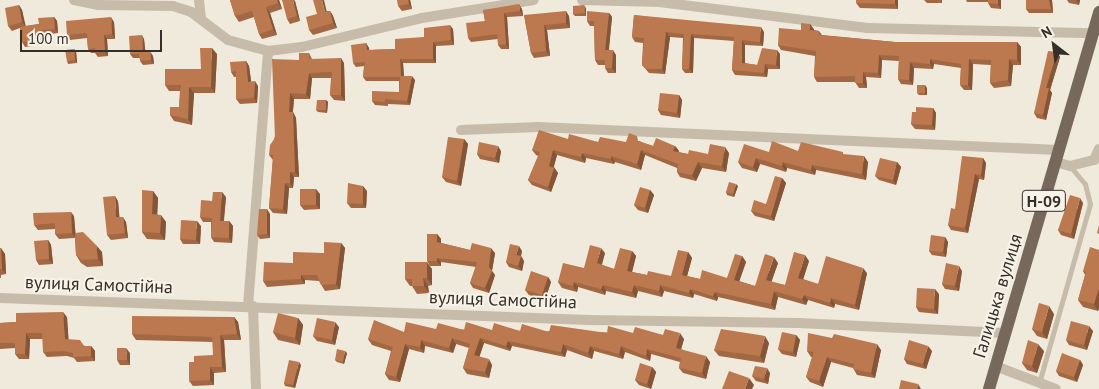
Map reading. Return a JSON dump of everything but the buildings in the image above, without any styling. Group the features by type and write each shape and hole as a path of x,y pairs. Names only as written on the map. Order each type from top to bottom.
{"main road":[{"name":"Галицька вулиця","path":"989,389 1099,12"}],"street":[{"path":"74,0 98,5 173,6 201,19 228,40 268,51 302,47 422,18 534,0"},
{"path":"199,0 201,19"},
{"path":"582,0 704,4 868,28 1093,33"},
{"path":"256,389 250,306 268,51"},
{"path":"461,130 538,127 1058,156 1070,166 1094,160 1099,149"},
{"name":"вулиця Самостійна","path":"0,298 589,320 799,323 1006,333"},
{"path":"995,366 1056,389"}],"lane":[{"path":"1039,383 1090,204 1085,184 1070,166"}]}
